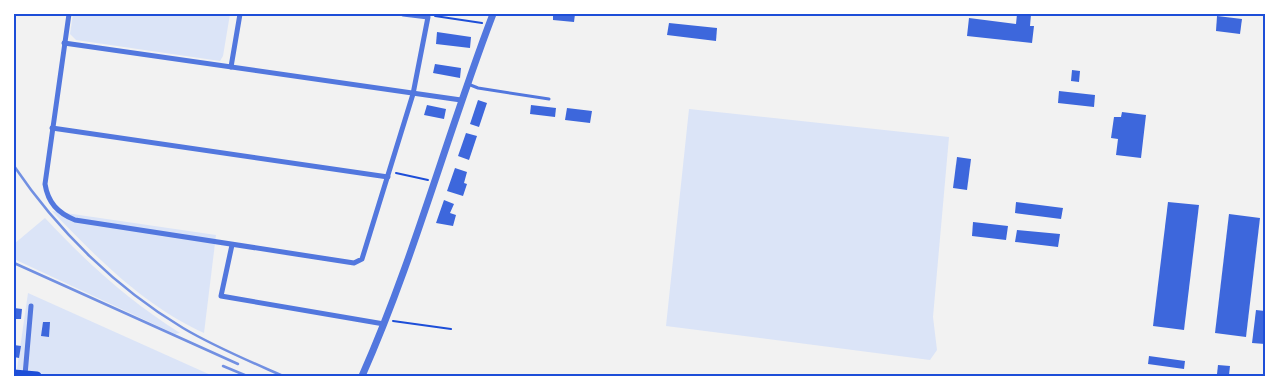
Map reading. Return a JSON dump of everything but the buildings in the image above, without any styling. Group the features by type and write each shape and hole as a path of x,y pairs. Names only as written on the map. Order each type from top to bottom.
{"main road":[{"path":"14,374 37,376"}],"street":[{"path":"69,14 45,184 52,204 61,213 75,220 232,246 358,262 362,258 413,94 428,17 403,14"},
{"path":"231,67 240,14"},
{"path":"362,376 385,322 461,100 493,14"},
{"path":"64,43 461,100"},
{"path":"52,128 388,174"},
{"path":"232,246 221,296 385,322"},
{"path":"25,375 31,306"}],"lane":[{"path":"467,84 478,88 549,99"}],"path":[{"path":"428,17 432,15 488,24"},
{"path":"388,174 434,182"},
{"path":"385,322 450,329"}],"shaded area":[{"path":"73,14 230,14 223,56 220,61 76,40 70,34"},
{"path":"689,109 949,137 933,317 937,350 930,360 666,326"},
{"path":"52,211 216,235 204,333 182,322 141,295 104,263"},
{"path":"45,218 109,280 143,308 180,333 175,334 14,259 14,244"},
{"path":"28,293 213,376 16,376"}],"railway":[{"path":"14,166 31,190 69,235 135,295 195,335 232,354 283,376"},
{"path":"14,263 238,364"},
{"path":"223,366 247,376"}]}
